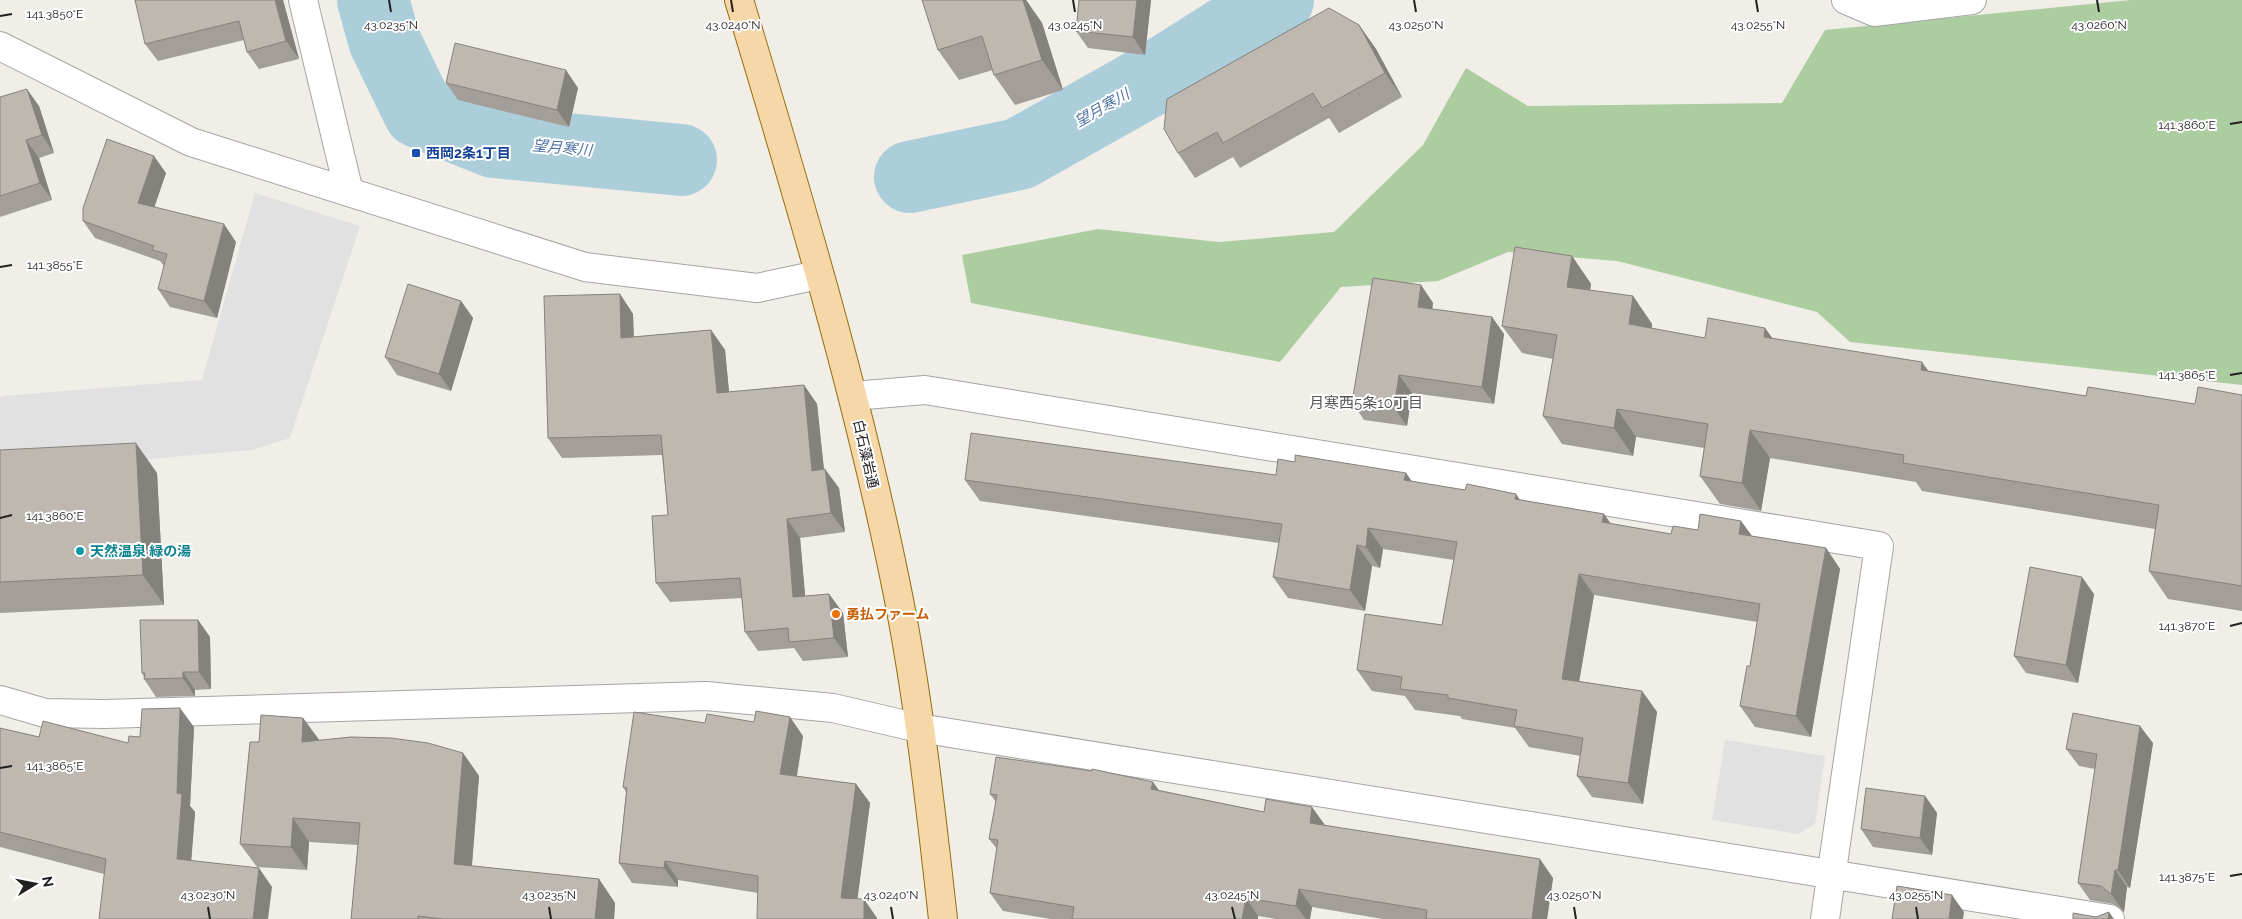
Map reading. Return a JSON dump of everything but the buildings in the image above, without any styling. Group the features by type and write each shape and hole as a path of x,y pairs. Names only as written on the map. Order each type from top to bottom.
{"main road":[{"name":"白石藻岩通","path":"738,0 787,159 818,276 853,396 898,596 919,728 942,919"}],"street":[{"path":"303,0 349,192"},
{"path":"1846,0 1874,12 1972,0"},
{"path":"0,46 191,142 585,267 757,288 818,276"},
{"path":"853,396 926,390 1879,546 1825,919"},
{"path":"0,700 45,713 105,714 706,696 833,708 919,728 2110,919"}],"green space":[{"path":"2131,0 2242,0 2242,385 1850,342 1817,312 1617,261 1508,252 1438,281 1341,287 1280,362 971,303 962,255 1098,229 1219,242 1334,232 1423,145 1466,68 1528,106 1782,103 1825,30"}],"shaded area":[{"path":"255,193 360,226 290,438 252,450 0,472 0,397 202,380"},
{"path":"1725,740 1825,756 1815,824 1798,834 1712,820"}],"waterway":[{"name":"望月寒川","path":"373,0 384,40 419,112 494,142 681,160"},
{"name":"望月寒川","path":"910,177 1019,154 1163,73 1278,0"}],"place":[{"name":"西岡2条1丁目","path":"416,153"},
{"name":"天然温泉 緑の湯","path":"80,551"},
{"name":"勇払ファーム","path":"836,614"}],"district":[{"name":"月寒西5条10丁目","path":"1366,403"}]}
